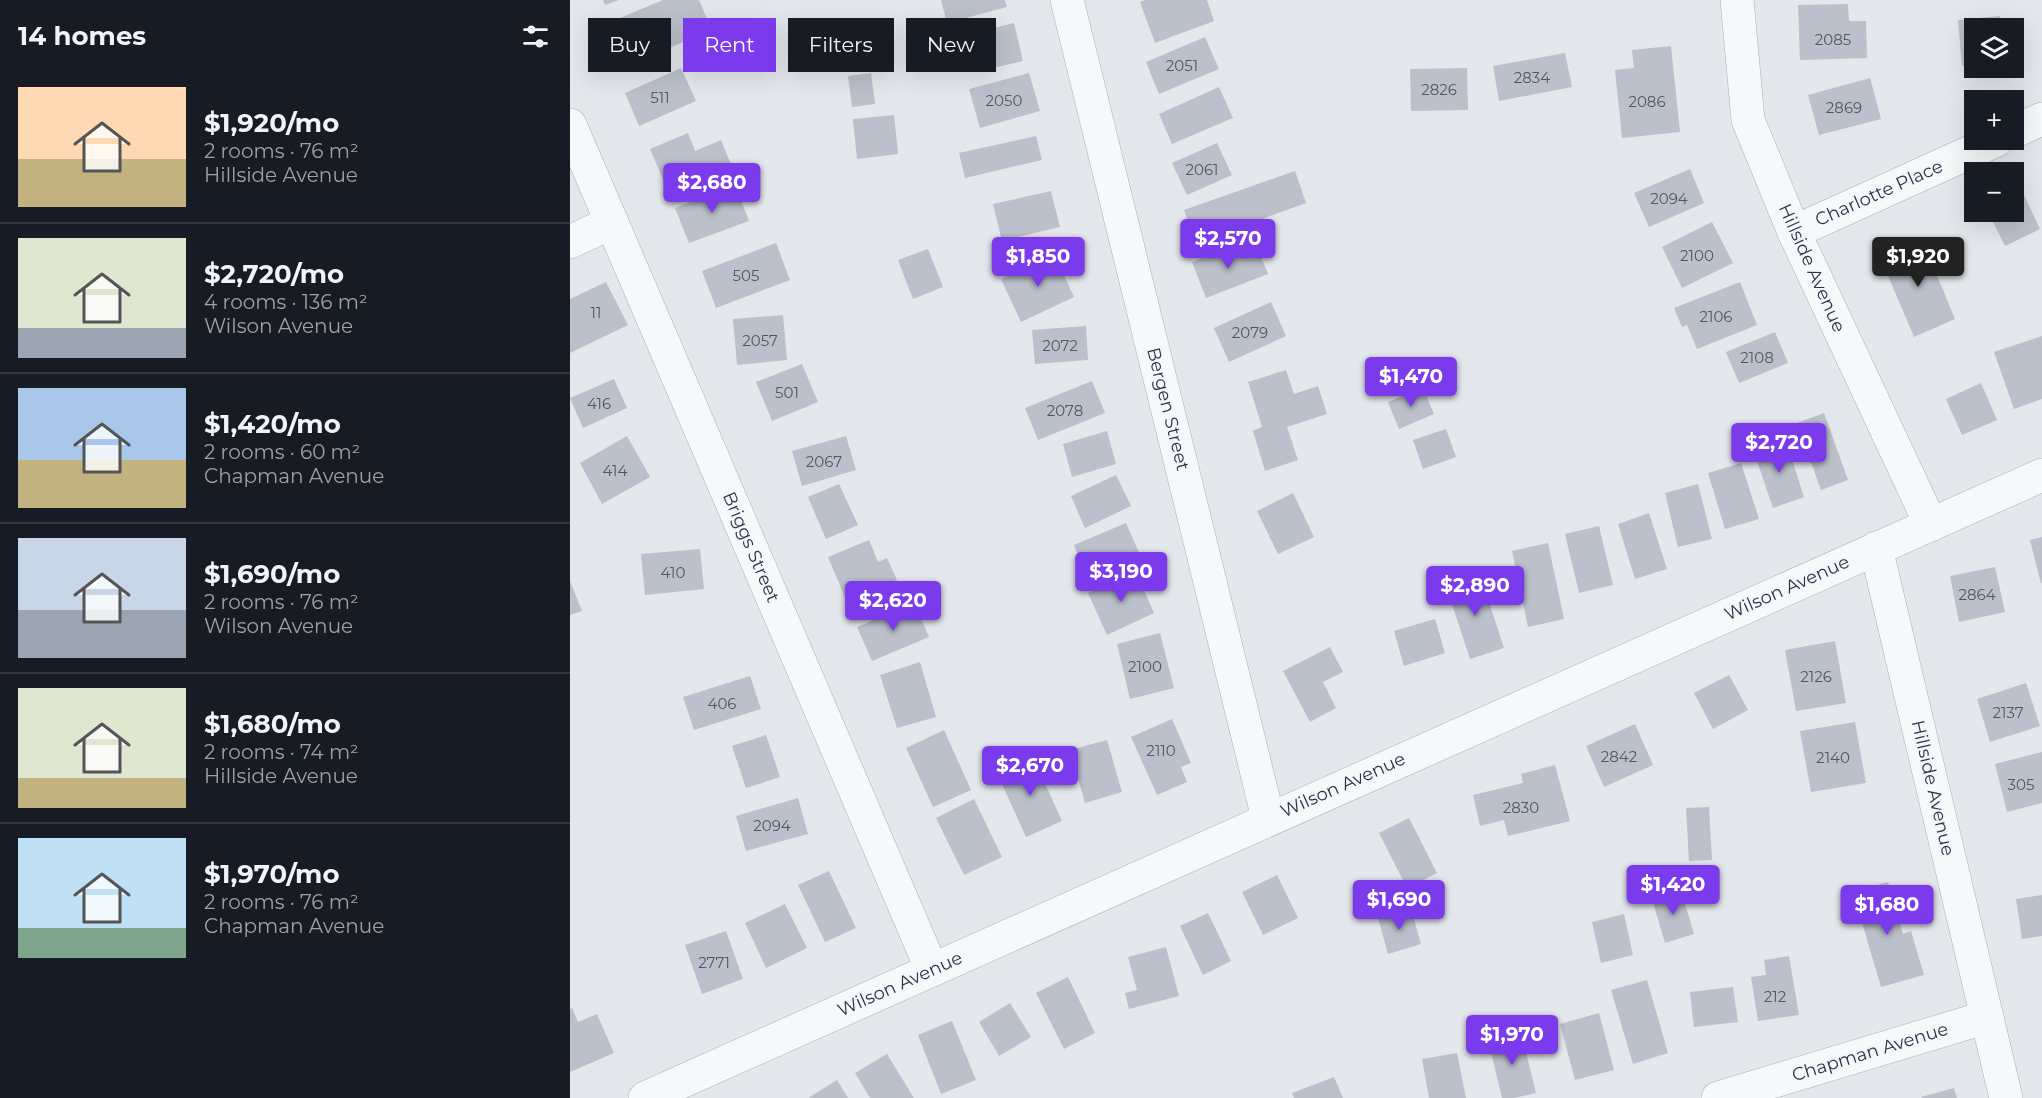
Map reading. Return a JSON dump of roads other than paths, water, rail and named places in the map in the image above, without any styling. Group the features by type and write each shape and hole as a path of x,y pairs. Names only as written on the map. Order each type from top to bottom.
{"street":[{"name":"Bergen Street","path":"1068,0 1268,818"},
{"name":"Hillside Avenue","path":"1737,0 1748,120 1794,232 1931,525"},
{"path":"2024,127 2042,119"},
{"name":"Briggs Street","path":"570,125 932,970"},
{"name":"Charlotte Place","path":"1794,232 1975,150"},
{"path":"570,242 612,222"},
{"name":"Wilson Avenue","path":"645,1098 1268,818 2042,475"},
{"name":"Hillside Avenue","path":"1876,548 2006,1098"},
{"name":"Chapman Avenue","path":"1718,1098 1987,1017"}]}
